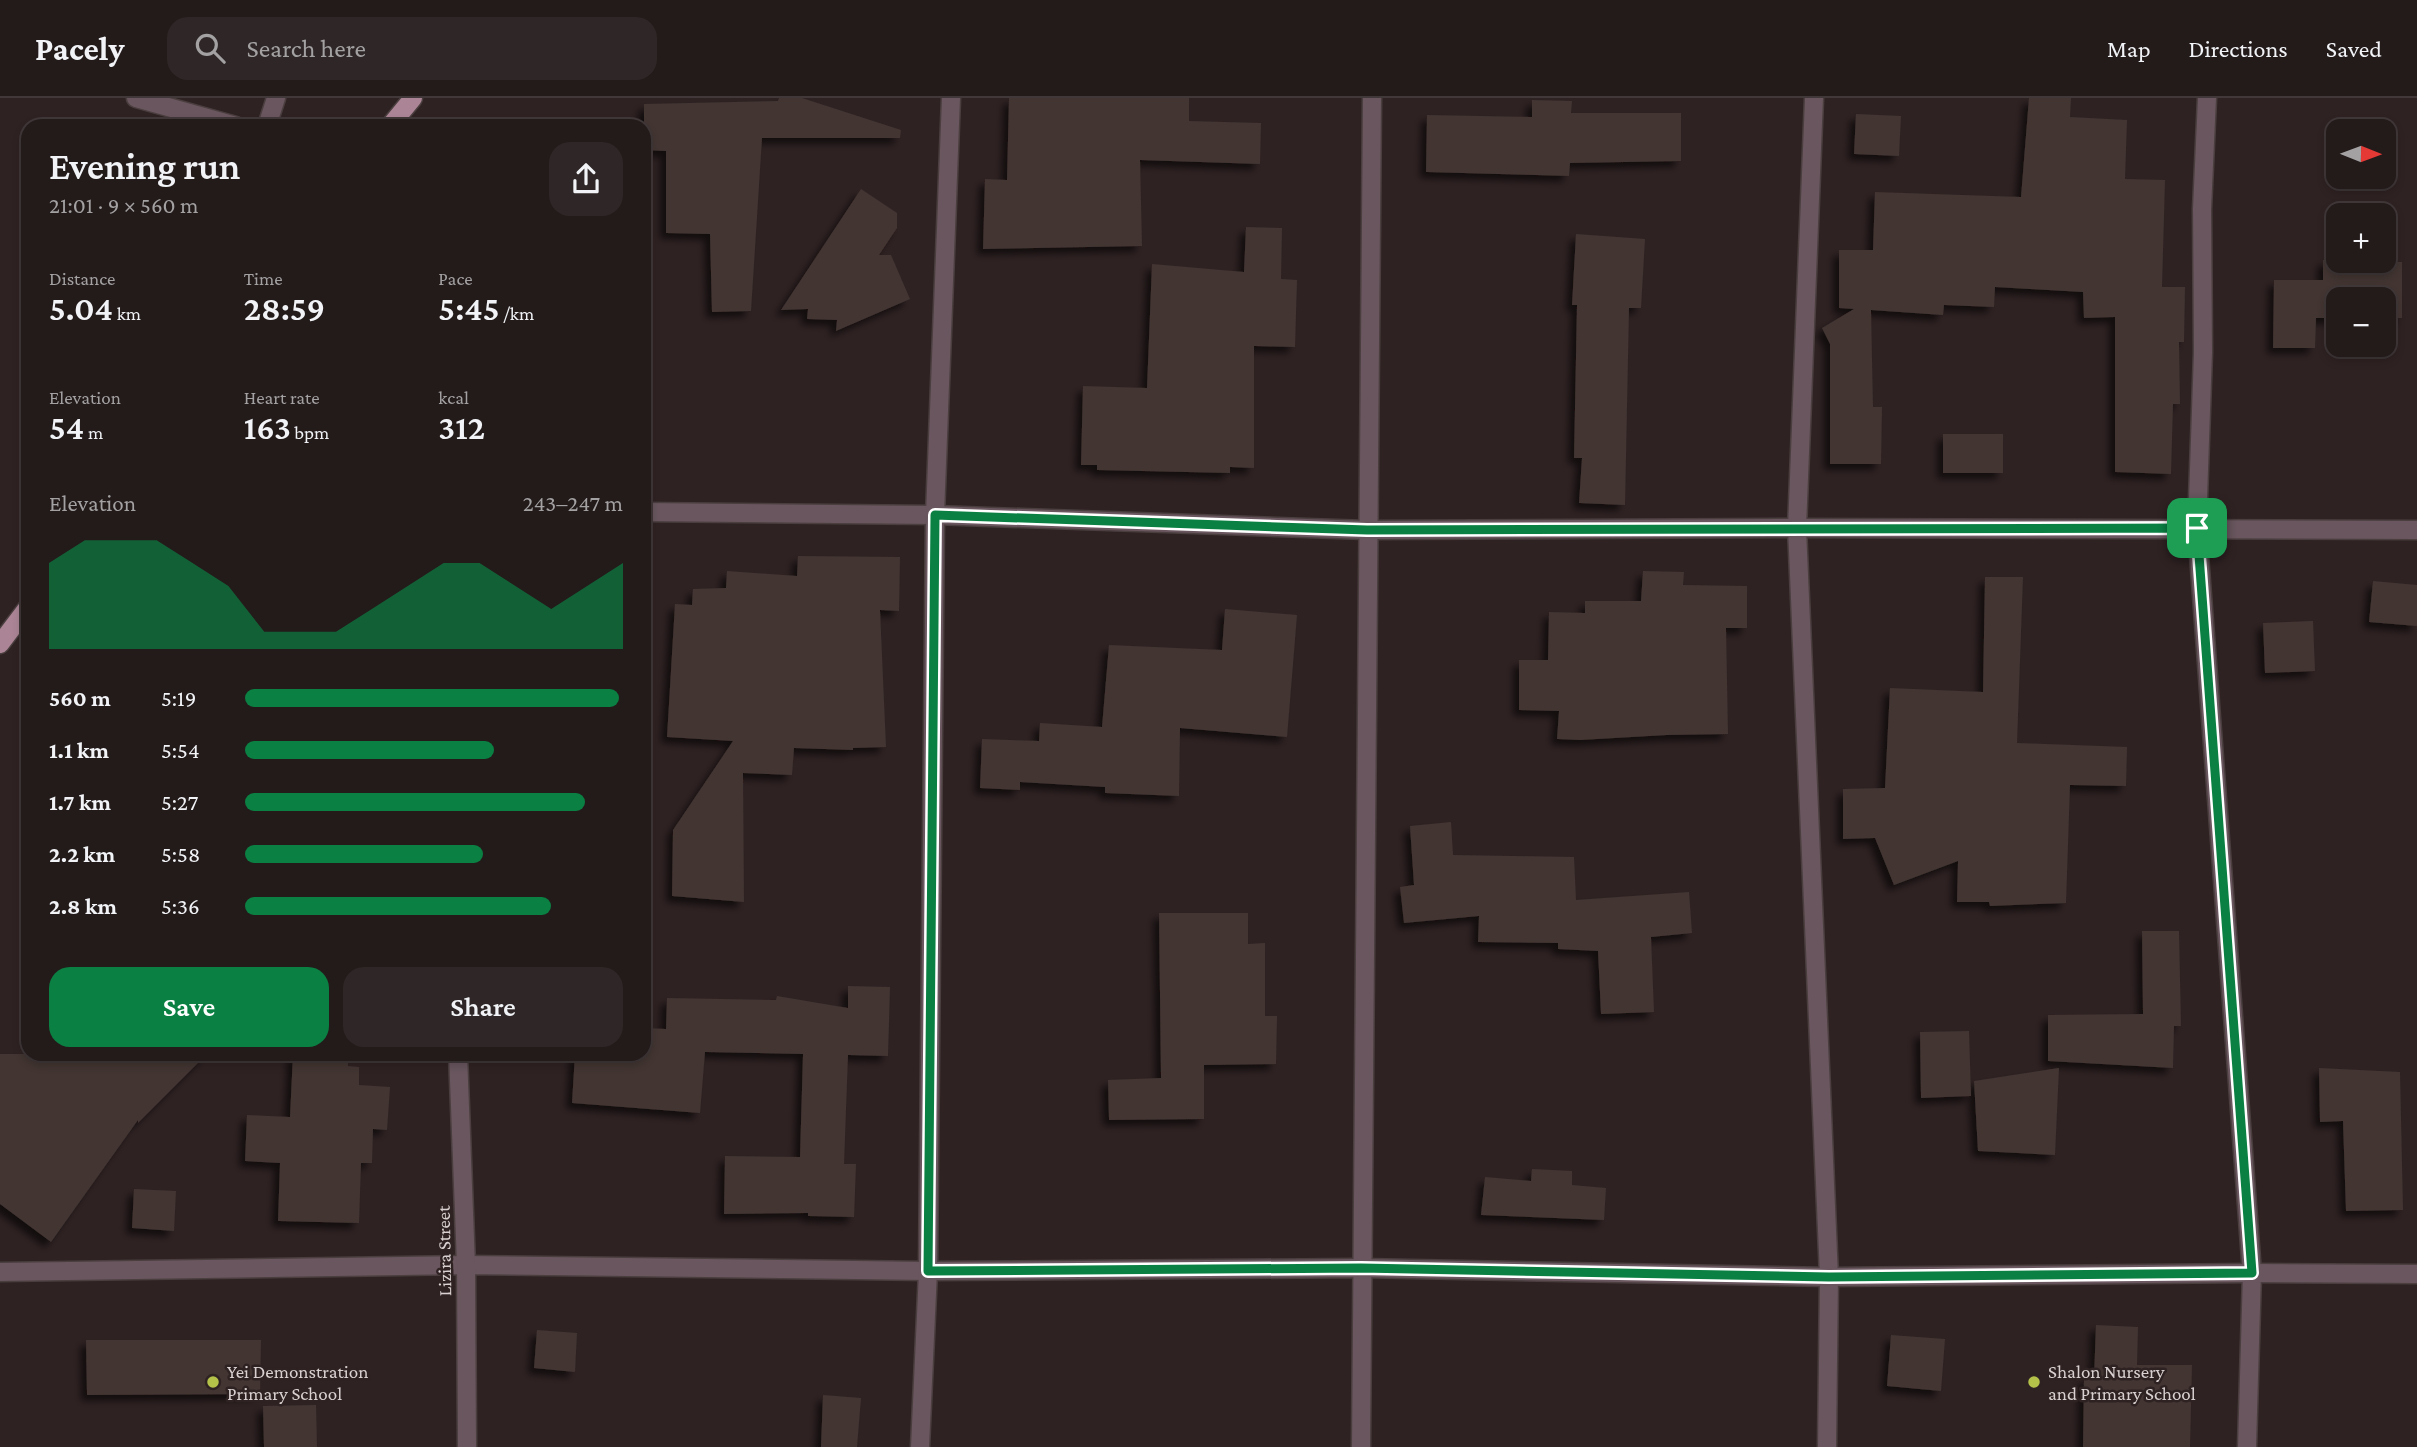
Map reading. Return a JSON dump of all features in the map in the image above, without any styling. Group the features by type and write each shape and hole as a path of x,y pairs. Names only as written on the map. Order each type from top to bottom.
{"main road":[{"path":"396,119 413,98"},
{"path":"0,644 21,616"}],"street":[{"path":"136,98 211,119"},
{"path":"269,119 276,98"},
{"path":"920,1447 928,1271 935,515 950,98"},
{"path":"1361,1447 1372,98"},
{"path":"1814,98 1797,528 1829,1277 1827,1447"},
{"path":"2207,98 2202,209 2203,352 2197,528 2252,1273 2247,1447"},
{"path":"651,512 935,515 1367,530 2417,530"},
{"name":"Lizira Street","path":"458,1061 466,1265 467,1447"},
{"path":"0,1272 466,1265 928,1271 1361,1268 1829,1277 2417,1274"}],"building":[{"path":"779,98 802,98 901,130 900,138 762,138 751,311 712,312 710,234 666,233 666,151 651,150 651,119 644,119 644,104 778,101"},
{"path":"1009,98 1189,98 1189,121 1261,123 1260,164 1140,160 1142,246 983,249 985,179 1007,180"},
{"path":"2029,98 2071,98 2070,117 2127,120 2125,179 2165,180 2162,287 2185,287 2184,342 2179,342 2180,404 2173,404 2171,474 2115,472 2115,317 2084,318 2083,292 1995,287 1994,307 1944,305 1943,315 1871,310 1873,407 1882,407 1881,464 1830,464 1830,344 1822,328 1854,309 1839,308 1839,250 1873,250 1875,192 2021,197"},
{"path":"1532,100 1572,101 1571,113 1681,113 1681,161 1570,163 1569,176 1426,172 1427,115 1532,117"},
{"path":"1856,114 1901,116 1899,156 1854,154"},
{"path":"861,189 897,213 897,228 879,255 891,255 910,299 836,331 837,320 807,319 808,309 781,310"},
{"path":"1246,227 1282,228 1281,279 1297,280 1295,347 1254,346 1254,468 1230,467 1230,473 1097,470 1097,465 1081,465 1083,386 1147,388 1152,264 1244,272"},
{"path":"1576,234 1645,239 1641,308 1629,308 1625,505 1579,503 1582,458 1574,458 1577,305 1572,305"},
{"path":"2323,260 2326,260 2326,273 2396,273 2396,262 2402,262 2402,318 2396,318 2396,287 2326,287 2326,318 2316,318 2315,348 2273,348 2274,280 2323,280"},
{"path":"1943,434 2003,434 2003,473 1943,473"},
{"path":"798,556 900,557 899,611 880,610 886,747 853,750 794,748 792,775 743,773 744,902 672,896 673,830 733,741 667,737 675,604 692,605 693,589 726,588 727,571 797,576"},
{"path":"1643,571 1684,572 1683,585 1747,586 1747,628 1726,628 1728,734 1557,739 1559,711 1519,710 1519,660 1548,660 1549,612 1585,613 1585,601 1641,601"},
{"path":"1985,577 2023,577 2017,743 2127,747 2126,786 2070,785 2066,903 1990,906 1989,902 1957,902 1958,861 1894,885 1875,838 1843,839 1843,789 1885,788 1890,688 1983,692"},
{"path":"2373,581 2417,585 2417,626 2369,622"},
{"path":"1225,609 1297,615 1287,737 1180,728 1179,796 1105,793 1105,787 1020,782 1020,790 980,788 982,739 1039,741 1040,723 1102,727 1109,645 1222,650"},
{"path":"2313,621 2315,671 2265,673 2263,623"},
{"path":"1451,822 1453,855 1574,857 1576,900 1689,892 1692,933 1651,937 1654,1012 1601,1014 1598,951 1558,949 1558,943 1478,942 1479,916 1404,923 1400,887 1414,885 1410,826"},
{"path":"1159,913 1248,913 1248,944 1265,943 1265,1016 1277,1016 1276,1064 1204,1065 1204,1119 1109,1120 1108,1080 1161,1078"},
{"path":"2142,931 2179,931 2181,1026 2174,1026 2173,1068 2048,1061 2048,1015 2143,1014"},
{"path":"848,986 890,987 888,1056 848,1055 844,1164 856,1164 854,1217 808,1216 808,1213 724,1214 725,1156 800,1157 803,1054 705,1052 700,1113 572,1103 575,1061 651,1061 651,1028 666,1029 667,998 776,1000 777,996 848,1008"},
{"path":"1969,1031 1971,1096 1921,1098 1920,1032"},
{"path":"0,1054 21,1054 21,1061 200,1061 138,1123 138,1120 51,1242 0,1204"},
{"path":"293,1061 348,1061 348,1066 359,1067 359,1085 390,1087 387,1130 373,1129 372,1163 361,1163 359,1223 278,1221 280,1163 245,1161 247,1115 290,1117"},
{"path":"2059,1068 2055,1155 1978,1151 1974,1081"},
{"path":"2319,1068 2400,1072 2403,1210 2346,1211 2343,1121 2320,1122"},
{"path":"1532,1169 1572,1171 1572,1185 1606,1188 1604,1220 1481,1215 1485,1177 1531,1181"},
{"path":"134,1189 176,1191 174,1231 132,1228"},
{"path":"2096,1325 2138,1327 2137,1365 2192,1365 2190,1447 2083,1447 2084,1378 2094,1378"},
{"path":"537,1330 577,1333 575,1372 534,1368"},
{"path":"1891,1335 1945,1339 1941,1391 1887,1386"},
{"path":"86,1340 261,1340 260,1394 87,1395"},
{"path":"823,1395 861,1398 857,1447 821,1447"},
{"path":"316,1405 317,1447 264,1447 263,1406"}],"place":[{"name":"Yei Demonstration Primary School","path":"213,1382"},
{"name":"Shalon Nursery and Primary School","path":"2034,1382"}],"route":[{"path":"935,515 1367,530 2197,528 2252,1273 1829,1277 1361,1268 928,1271 935,515"}]}
